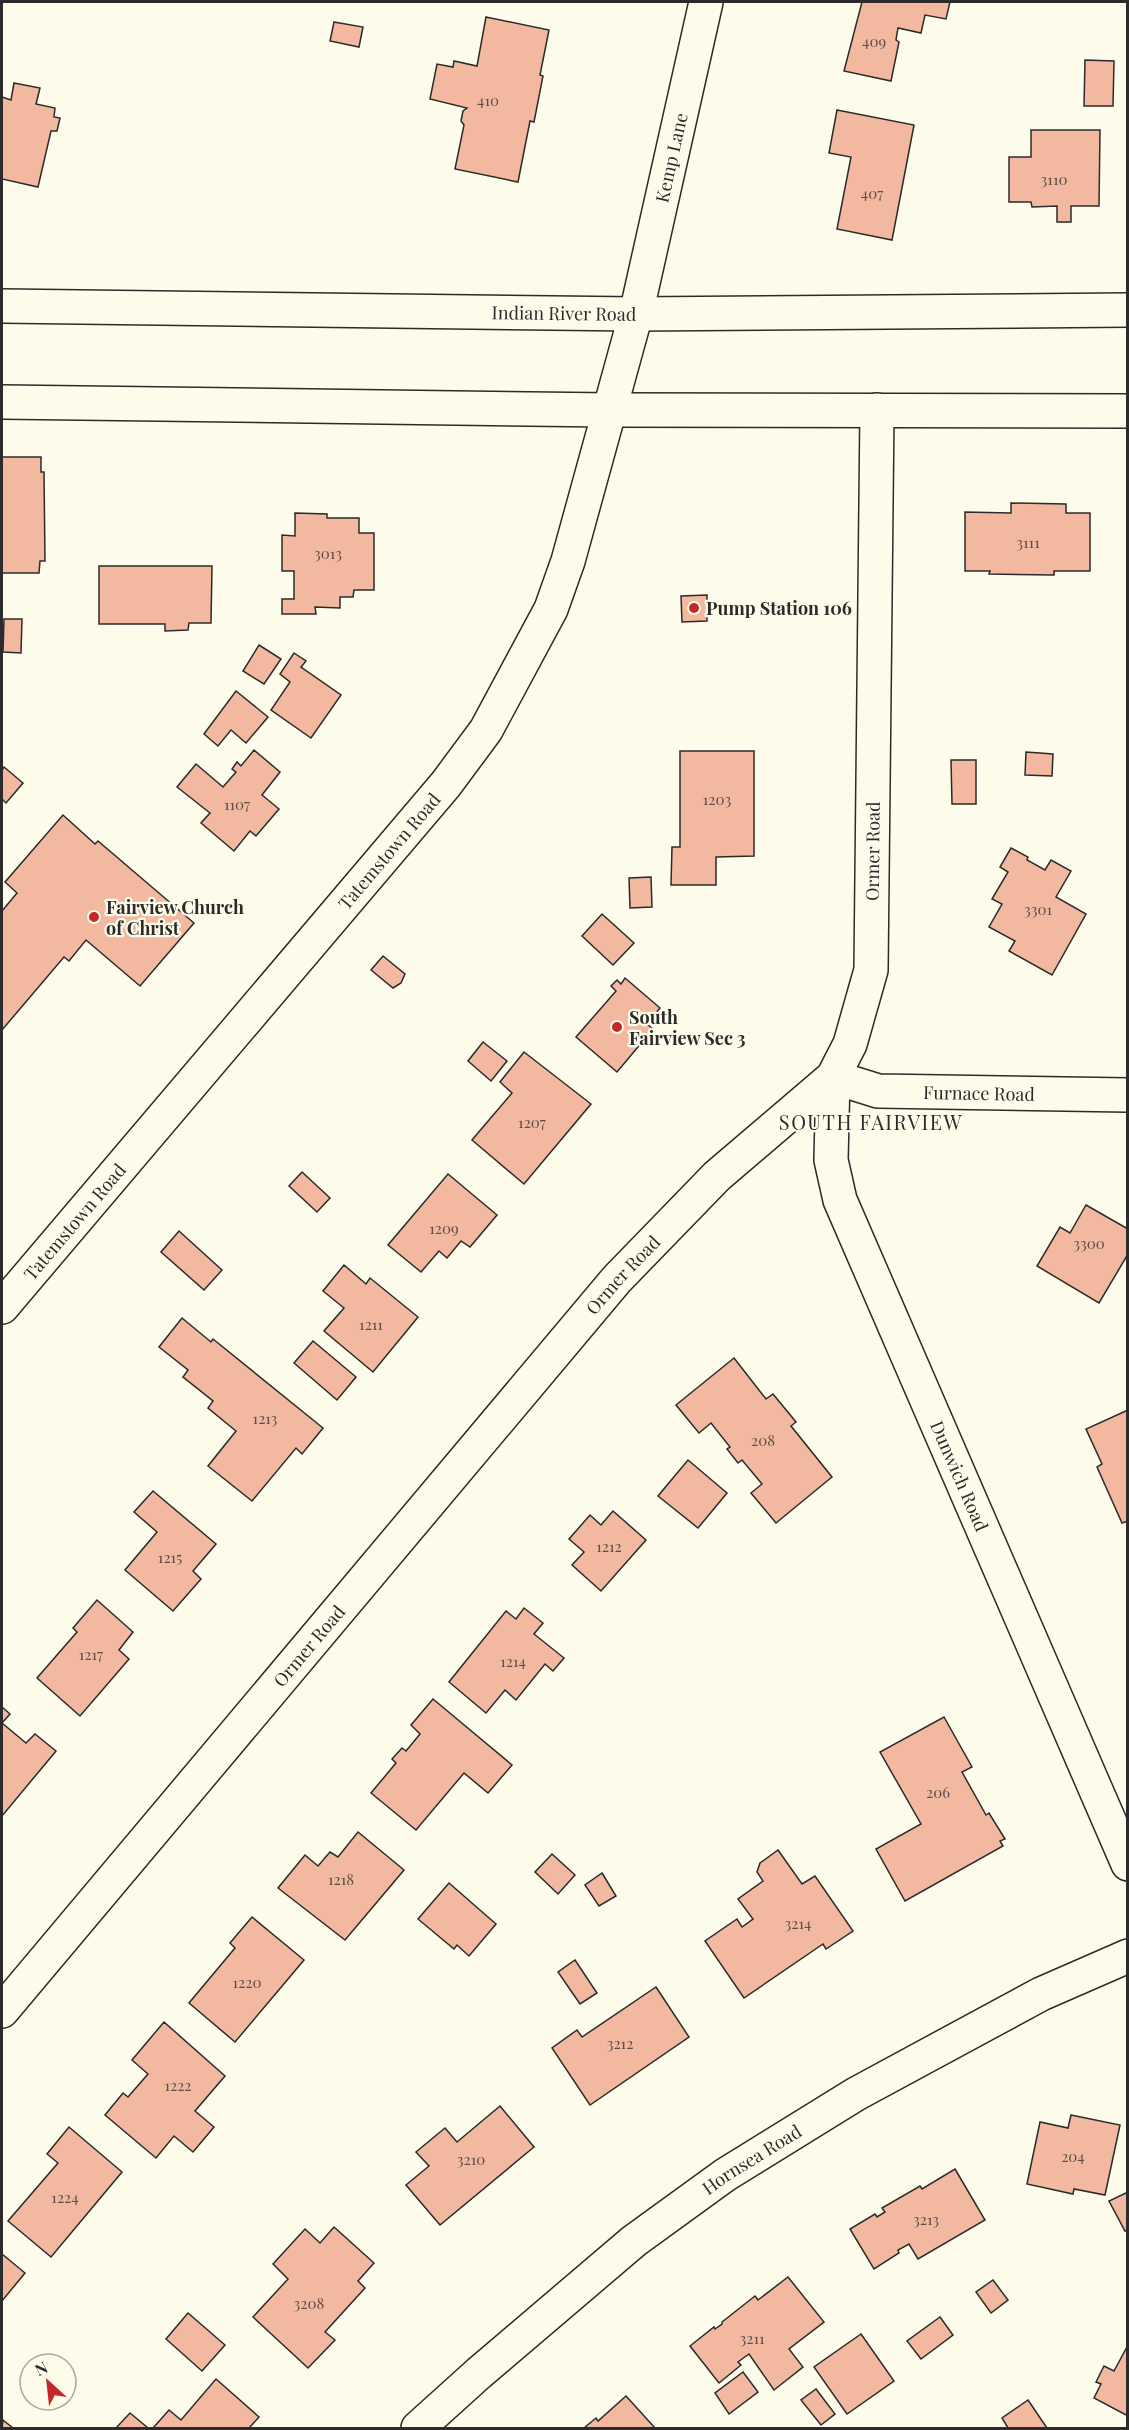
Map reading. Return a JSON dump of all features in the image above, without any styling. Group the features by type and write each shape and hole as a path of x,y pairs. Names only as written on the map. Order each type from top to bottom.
{"street":[{"name":"Kemp Lane","path":"636,314 706,2"},
{"name":"Indian River Road","path":"2,306 636,314 1128,310"},
{"name":"Tatemstown Road","path":"2,1307 446,784 486,730 551,609 568,561 636,314"},
{"path":"2,402 610,410 1128,411"},
{"name":"Ormer Road","path":"2,2011 617,1280 717,1176 833,1077 850,1044 871,970 873,952 877,410"},
{"name":"Furnace Road","path":"833,1077 878,1091 1128,1095"},
{"name":"Dunwich Road","path":"833,1077 831,1160 840,1200 1128,1864"},
{"name":"Hornsea Road","path":"418,2428 634,2241 725,2175 887,2077 1041,1994 1128,1956"}],"building":[{"path":"862,2 950,2 946,19 925,15 921,33 898,28 896,40 899,42 891,81 844,71"},
{"path":"486,17 549,30 534,122 530,121 518,182 455,169 464,125 461,121 463,111 467,108 430,99 437,64 453,67 454,61 477,66"},
{"path":"334,22 363,27 359,47 330,41"},
{"path":"1085,60 1114,61 1113,106 1084,106"},
{"path":"14,83 40,88 36,104 55,108 54,117 60,118 57,131 51,131 38,187 2,179 2,97 11,100"},
{"path":"837,110 914,125 892,240 837,229 851,157 829,153"},
{"path":"1031,130 1100,130 1099,206 1071,206 1071,222 1057,222 1057,206 1032,207 1031,202 1009,202 1009,157 1031,157"},
{"path":"2,457 41,457 41,472 44,472 45,561 40,561 39,573 2,573"},
{"path":"1011,503 1066,504 1066,513 1090,513 1090,571 1054,571 1054,575 989,574 990,571 965,571 965,512 1011,513"},
{"path":"295,513 327,514 327,518 359,518 359,533 374,533 374,590 354,590 353,597 340,597 340,608 315,607 316,614 282,614 282,599 294,599 294,571 282,571 282,535 295,536"},
{"path":"99,566 212,566 211,623 189,623 188,630 165,631 165,624 99,624"},
{"name":"Pump Station 106","path":"707,595 707,621 682,622 681,596"},
{"path":"4,619 22,619 21,653 3,652"},
{"path":"259,645 281,659 264,684 243,671"},
{"path":"294,653 306,661 301,667 341,695 311,738 271,710 290,682 280,674"},
{"path":"236,691 268,717 246,743 231,730 218,746 204,734"},
{"path":"254,750 280,772 262,795 279,809 256,836 250,831 234,851 201,823 210,813 177,787 196,764 223,787 236,772 232,769 237,762 241,766"},
{"path":"680,751 754,751 754,856 716,857 716,885 671,885 672,847 680,847"},
{"path":"1026,752 1053,754 1052,776 1025,775"},
{"path":"951,760 976,760 976,804 952,804"},
{"path":"4,767 23,783 6,803 2,799 2,770"},
{"name":"Fairview Church of Christ","path":"63,815 95,844 98,841 194,923 140,986 86,940 69,961 64,957 2,1030 2,911 17,893 5,882"},
{"path":"1011,848 1045,870 1051,860 1071,871 1056,897 1086,914 1052,975 1009,951 1015,941 989,927 1002,904 992,899 1008,872 1000,867"},
{"path":"651,877 652,907 630,908 629,878"},
{"path":"602,914 634,943 613,965 582,936"},
{"path":"383,956 405,974 401,983 393,988 371,970"},
{"name":"South Fairview Sec 3","path":"625,978 660,1008 647,1024 653,1029 617,1072 576,1037 616,991 611,986 617,980 621,984"},
{"path":"483,1042 507,1061 491,1081 468,1061"},
{"path":"524,1052 591,1104 524,1184 472,1140 512,1093 500,1082"},
{"path":"302,1172 330,1198 317,1212 289,1186"},
{"path":"448,1174 497,1215 470,1247 461,1241 447,1258 439,1251 421,1272 388,1245"},
{"path":"1086,1205 1128,1229 1128,1254 1099,1303 1037,1266 1060,1227 1070,1233"},
{"path":"179,1231 222,1270 204,1290 161,1252"},
{"path":"344,1265 366,1284 370,1278 418,1317 373,1372 324,1331 344,1308 323,1291"},
{"path":"182,1318 211,1342 213,1339 323,1428 302,1454 296,1448 252,1501 208,1466 236,1431 208,1408 213,1401 183,1377 188,1370 159,1347"},
{"path":"313,1341 356,1377 337,1400 294,1363"},
{"path":"734,1358 766,1399 773,1394 796,1422 791,1426 832,1477 776,1523 751,1493 762,1484 742,1460 738,1463 727,1449 730,1447 711,1423 699,1433 676,1405"},
{"path":"1128,1410 1128,1521 1122,1523 1097,1467 1102,1464 1086,1429"},
{"path":"688,1460 727,1493 698,1528 658,1496"},
{"path":"153,1491 216,1544 193,1571 201,1579 173,1611 125,1570 157,1532 134,1512"},
{"path":"613,1511 646,1540 601,1591 572,1565 584,1552 569,1539 590,1515 601,1525"},
{"path":"97,1600 133,1632 119,1650 129,1659 80,1716 37,1678 77,1632 73,1628"},
{"path":"524,1608 543,1623 534,1634 564,1658 553,1671 545,1664 516,1700 505,1690 486,1713 449,1682 506,1611 516,1619"},
{"path":"433,1699 512,1765 488,1793 464,1773 416,1830 371,1793 396,1763 392,1759 402,1748 406,1751 420,1734 411,1725"},
{"path":"2,1707 10,1714 2,1723"},
{"path":"944,1717 972,1767 962,1772 986,1815 989,1813 1005,1839 1000,1841 1003,1846 905,1901 876,1849 921,1824 880,1752"},
{"path":"2,1723 26,1743 35,1734 56,1751 2,1816"},
{"path":"358,1832 404,1870 345,1940 278,1888 305,1855 318,1866 330,1852 338,1857"},
{"path":"778,1850 802,1884 815,1876 853,1931 826,1949 823,1944 744,1998 705,1941 737,1919 742,1927 753,1919 738,1899 763,1881 757,1872 760,1863"},
{"path":"552,1854 575,1875 558,1894 535,1872"},
{"path":"602,1873 616,1896 599,1906 585,1885"},
{"path":"449,1883 496,1924 469,1956 457,1945 454,1949 418,1919"},
{"path":"252,1917 304,1960 235,2042 189,2003 235,1948 230,1943"},
{"path":"575,1960 597,1993 580,2004 558,1972"},
{"path":"656,1987 689,2037 590,2105 552,2048 577,2030 582,2037"},
{"path":"164,2022 225,2076 195,2111 214,2127 193,2152 174,2136 156,2158 105,2115 123,2093 128,2097 148,2074 132,2060"},
{"path":"500,2106 534,2147 440,2225 406,2185 429,2166 416,2152 445,2128 457,2142"},
{"path":"1071,2115 1120,2125 1105,2195 1074,2189 1073,2194 1027,2184 1040,2122 1068,2128"},
{"path":"69,2127 122,2172 51,2257 8,2221 58,2163 47,2154"},
{"path":"955,2169 985,2220 918,2259 909,2244 874,2269 850,2229 875,2214 877,2217 885,2212 882,2208 920,2186 922,2189"},
{"path":"1128,2192 1128,2230 1125,2231 1109,2201"},
{"path":"334,2227 374,2263 358,2281 365,2288 325,2332 335,2340 308,2368 253,2317 288,2279 273,2264 305,2229 320,2243"},
{"path":"2,2254 25,2273 2,2301"},
{"path":"788,2277 824,2322 789,2349 803,2367 774,2390 749,2354 738,2362 741,2365 719,2383 690,2346 714,2327 715,2329 722,2324 755,2296 758,2300"},
{"path":"993,2280 1008,2300 991,2313 976,2292"},
{"path":"188,2313 225,2345 202,2371 166,2339"},
{"path":"940,2317 953,2335 921,2359 907,2341"},
{"path":"861,2334 894,2381 847,2414 814,2367"},
{"path":"1128,2345 1128,2416 1094,2398 1101,2384 1096,2382 1104,2366 1114,2371"},
{"path":"743,2372 758,2392 729,2414 715,2393"},
{"path":"216,2379 259,2417 249,2428 153,2428 169,2410 181,2420"},
{"path":"816,2389 835,2414 821,2425 801,2400"},
{"path":"626,2396 655,2428 584,2428 596,2418 598,2421"},
{"path":"1028,2400 1047,2428 1008,2428 1002,2418"},
{"path":"130,2413 148,2428 116,2428"},
{"path":"3,2420 13,2428 2,2428"}],"place":[{"name":"Pump Station 106","path":"694,608"},
{"name":"Fairview Church of Christ","path":"94,917"},
{"name":"South Fairview Sec 3","path":"617,1027"}],"district":[{"name":"SOUTH FAIRVIEW","path":"871,1121"}]}
